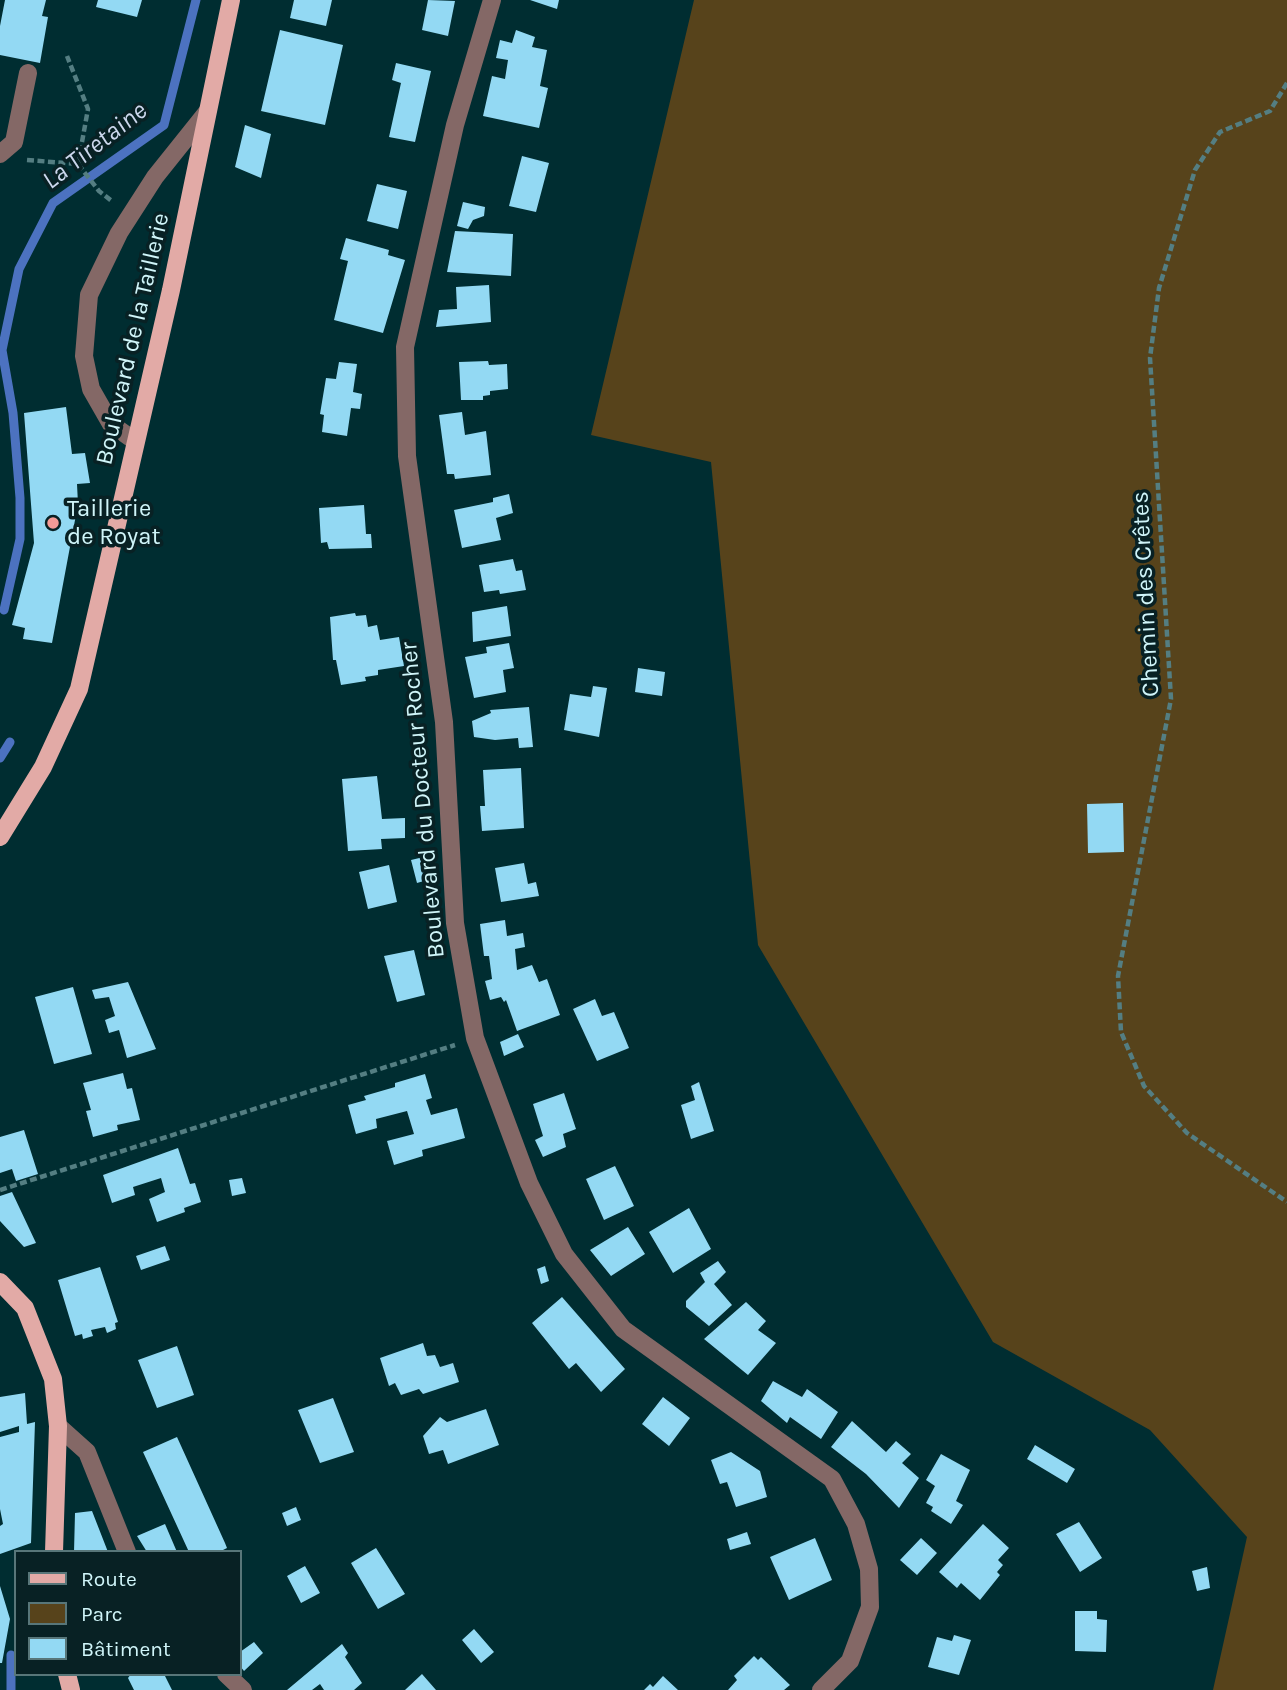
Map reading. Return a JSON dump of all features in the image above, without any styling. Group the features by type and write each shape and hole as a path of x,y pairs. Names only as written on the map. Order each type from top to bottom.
{"main road":[{"name":"Boulevard de la Taillerie","path":"0,837 43,766 79,689 171,290 231,0"},
{"path":"0,1282 25,1308 53,1379 58,1426 54,1550"}],"street":[{"name":"Boulevard du Docteur Rocher","path":"492,0 455,125 405,347 407,456 444,722 454,923 475,1038 529,1183 564,1254 622,1329 832,1479 856,1524 869,1569 870,1606 850,1661 821,1690"},
{"path":"0,154 14,142 28,73"},
{"path":"135,441 111,424 91,389 84,356 89,295 120,233 155,177 207,112"},
{"path":"58,1426 87,1452 126,1550"},
{"path":"228,1676 243,1690"}],"path":[{"path":"68,56 88,109 78,164"},
{"name":"Chemin des Crêtes","path":"1287,83 1270,111 1220,132 1195,170 1159,288 1150,358 1171,699 1118,976 1121,1032 1144,1086 1186,1133 1287,1202"},
{"path":"25,159 78,164 99,191"},
{"path":"0,1190 475,1038"}],"green space":[{"path":"694,0 1287,0 1287,1690 1213,1690 1247,1537 1150,1430 993,1342 758,945 711,462 591,435"}],"building":[{"path":"5,0 46,0 42,16 48,17 40,63 0,55 0,26"},
{"path":"98,0 142,0 137,17 96,7"},
{"path":"294,0 332,0 326,26 290,18"},
{"path":"428,0 455,1 448,36 422,30"},
{"path":"530,0 559,0 557,9"},
{"path":"280,30 343,45 325,125 261,111"},
{"path":"516,30 535,37 532,47 547,50 540,86 548,88 539,128 483,116 492,76 505,79 508,60 496,58 500,40 512,43"},
{"path":"396,63 431,71 415,142 389,137 401,83 392,80"},
{"path":"245,125 271,134 261,178 235,167"},
{"path":"522,156 549,163 536,212 509,206"},
{"path":"377,184 407,191 398,229 367,221"},
{"path":"463,202 485,207 484,216 473,220 468,229 457,226"},
{"path":"455,231 513,234 511,276 447,272"},
{"path":"346,238 389,250 388,255 405,260 383,333 334,320 348,261 340,259"},
{"path":"489,285 491,322 436,327 439,310 457,309 456,287"},
{"path":"488,361 489,365 507,364 508,389 490,391 490,395 483,396 483,400 461,400 459,362"},
{"path":"339,362 357,364 353,392 362,394 360,409 351,408 347,436 322,432 324,415 320,414 326,378 336,379"},
{"name":"Taillerie de Royat","path":"66,407 72,454 85,453 90,483 77,484 78,504 52,643 23,639 25,628 12,625 34,543 24,413"},
{"path":"462,412 465,435 486,431 491,475 455,479 454,474 447,474 439,415"},
{"path":"509,494 513,513 496,518 501,540 462,548 454,510 493,502 493,498"},
{"path":"364,505 366,534 371,534 372,548 329,549 327,542 321,543 319,508"},
{"path":"513,559 516,571 522,570 526,590 500,594 499,590 484,592 479,565"},
{"path":"507,606 511,636 473,642 472,612"},
{"path":"355,613 356,616 366,615 368,627 377,625 380,640 399,637 404,666 378,670 378,675 365,677 366,681 341,685 336,660 333,660 330,617"},
{"path":"509,643 514,668 503,670 506,692 474,698 465,657 487,653 486,647"},
{"path":"638,668 665,672 662,696 635,692"},
{"path":"593,686 607,688 599,737 564,730 570,694 591,697"},
{"path":"529,707 533,747 519,748 518,738 495,740 474,737 472,721 491,713 490,710"},
{"path":"521,768 524,828 482,831 480,806 485,806 483,770"},
{"path":"377,776 382,819 405,818 405,838 381,839 382,849 348,851 342,779"},
{"path":"1123,803 1124,852 1088,853 1087,804"},
{"path":"432,855 434,878 417,883 411,860"},
{"path":"524,863 528,884 536,882 539,896 501,902 495,868"},
{"path":"389,865 397,902 368,909 359,872"},
{"path":"505,920 507,936 523,933 525,947 515,949 517,970 532,965 539,982 547,979 560,1015 517,1031 506,1000 504,1002 501,997 490,1000 485,981 492,979 489,956 484,956 480,924"},
{"path":"414,950 425,995 397,1002 384,956"},
{"path":"128,982 156,1049 127,1058 119,1030 109,1033 105,1020 115,1016 109,997 95,999 92,990"},
{"path":"73,987 92,1054 54,1064 35,997"},
{"path":"595,999 602,1016 614,1012 629,1048 597,1061 573,1009"},
{"path":"518,1034 524,1047 504,1056 500,1042"},
{"path":"123,1073 127,1089 132,1088 140,1120 117,1125 118,1130 93,1137 86,1111 91,1110 83,1083"},
{"path":"425,1074 432,1098 426,1100 431,1115 457,1108 465,1138 422,1150 423,1156 394,1165 387,1141 414,1134 407,1111 376,1119 377,1128 356,1134 348,1105 366,1100 364,1096 395,1087 395,1083"},
{"path":"699,1082 714,1131 691,1139 681,1105 695,1100 691,1086"},
{"path":"564,1093 576,1129 563,1134 566,1147 543,1157 535,1140 543,1136 533,1104"},
{"path":"24,1130 38,1174 16,1181 12,1169 0,1173 0,1137"},
{"path":"178,1148 190,1184 195,1183 201,1202 184,1208 185,1212 157,1222 149,1199 165,1192 161,1178 133,1187 135,1195 112,1203 103,1175"},
{"path":"615,1166 634,1206 604,1220 586,1179"},
{"path":"242,1178 246,1193 232,1196 229,1180"},
{"path":"12,1192 36,1243 24,1247 0,1221 0,1196"},
{"path":"689,1208 711,1249 673,1273 649,1232"},
{"path":"628,1227 645,1254 611,1276 590,1250"},
{"path":"165,1246 170,1260 141,1270 136,1256"},
{"path":"718,1261 726,1272 714,1284 732,1305 709,1326 686,1307 686,1301 705,1282 700,1273"},
{"path":"545,1266 549,1281 541,1284 537,1269"},
{"path":"100,1267 118,1322 115,1323 116,1329 107,1333 105,1327 91,1330 93,1336 83,1339 82,1334 75,1336 58,1280"},
{"path":"562,1297 625,1369 601,1392 576,1363 569,1369 532,1323"},
{"path":"746,1302 766,1321 758,1330 776,1343 748,1375 704,1339"},
{"path":"423,1343 427,1356 435,1355 440,1367 453,1363 459,1382 423,1394 419,1389 401,1395 395,1383 389,1386 380,1358"},
{"path":"177,1346 194,1395 157,1408 138,1360"},
{"path":"773,1381 802,1397 807,1389 838,1412 821,1439 790,1417 787,1423 761,1401"},
{"path":"25,1393 27,1424 35,1422 31,1543 0,1554 0,1526 3,1524 0,1509 0,1437 19,1432 19,1426 0,1432 0,1397"},
{"path":"663,1397 690,1418 669,1446 642,1424"},
{"path":"333,1398 354,1452 320,1463 298,1410"},
{"path":"486,1409 499,1445 448,1464 443,1450 429,1454 423,1436 440,1417 447,1422"},
{"path":"852,1421 886,1452 896,1441 911,1454 902,1463 919,1478 899,1508 866,1474 831,1447"},
{"path":"177,1437 227,1548 188,1550 143,1452"},
{"path":"1035,1445 1075,1469 1067,1483 1027,1459"},
{"path":"731,1452 760,1471 767,1497 736,1507 727,1482 720,1484 711,1460"},
{"path":"941,1454 970,1470 956,1501 963,1505 951,1524 931,1511 933,1507 926,1503 935,1486 926,1480"},
{"path":"296,1507 301,1520 287,1526 282,1513"},
{"path":"92,1511 107,1550 74,1550 75,1513"},
{"path":"1079,1522 1102,1558 1080,1572 1056,1534"},
{"path":"165,1524 176,1550 146,1550 137,1536"},
{"path":"983,1524 1009,1548 998,1560 1003,1565 997,1572 1000,1575 980,1600 961,1583 957,1588 939,1572"},
{"path":"747,1532 751,1544 730,1550 727,1539"},
{"path":"815,1538 832,1580 789,1600 770,1557"},
{"path":"921,1538 937,1553 917,1575 900,1560"},
{"path":"376,1548 405,1594 378,1609 351,1563"},
{"path":"305,1566 320,1593 301,1603 287,1576"},
{"path":"1207,1567 1210,1588 1197,1591 1192,1571"},
{"path":"0,1586 10,1619 2,1663 0,1663"},
{"path":"1075,1611 1097,1611 1097,1619 1107,1620 1106,1652 1075,1651"},
{"path":"474,1629 494,1652 481,1663 462,1640"},
{"path":"954,1635 971,1640 959,1675 928,1667 937,1637 952,1641"},
{"path":"254,1642 263,1653 244,1671 242,1651"},
{"path":"342,1644 348,1653 345,1657 362,1683 354,1690 324,1690 320,1684 312,1690 287,1690"},
{"path":"754,1656 758,1660 761,1657 790,1685 784,1690 728,1690 737,1680 734,1676"},
{"path":"422,1674 436,1690 405,1690"},
{"path":"165,1676 172,1690 134,1690 128,1678"},
{"path":"663,1676 678,1690 644,1690 650,1684 653,1687"}],"waterway":[{"name":"La Tiretaine","path":"4,610 20,539 20,498 13,413 2,350 19,269 53,203 164,125 196,0"},
{"name":"La Tiretaine","path":"0,758 10,742"},
{"name":"La Tiretaine","path":"11,1655 11,1690"}],"place":[{"name":"Taillerie de Royat","path":"53,523"}]}
